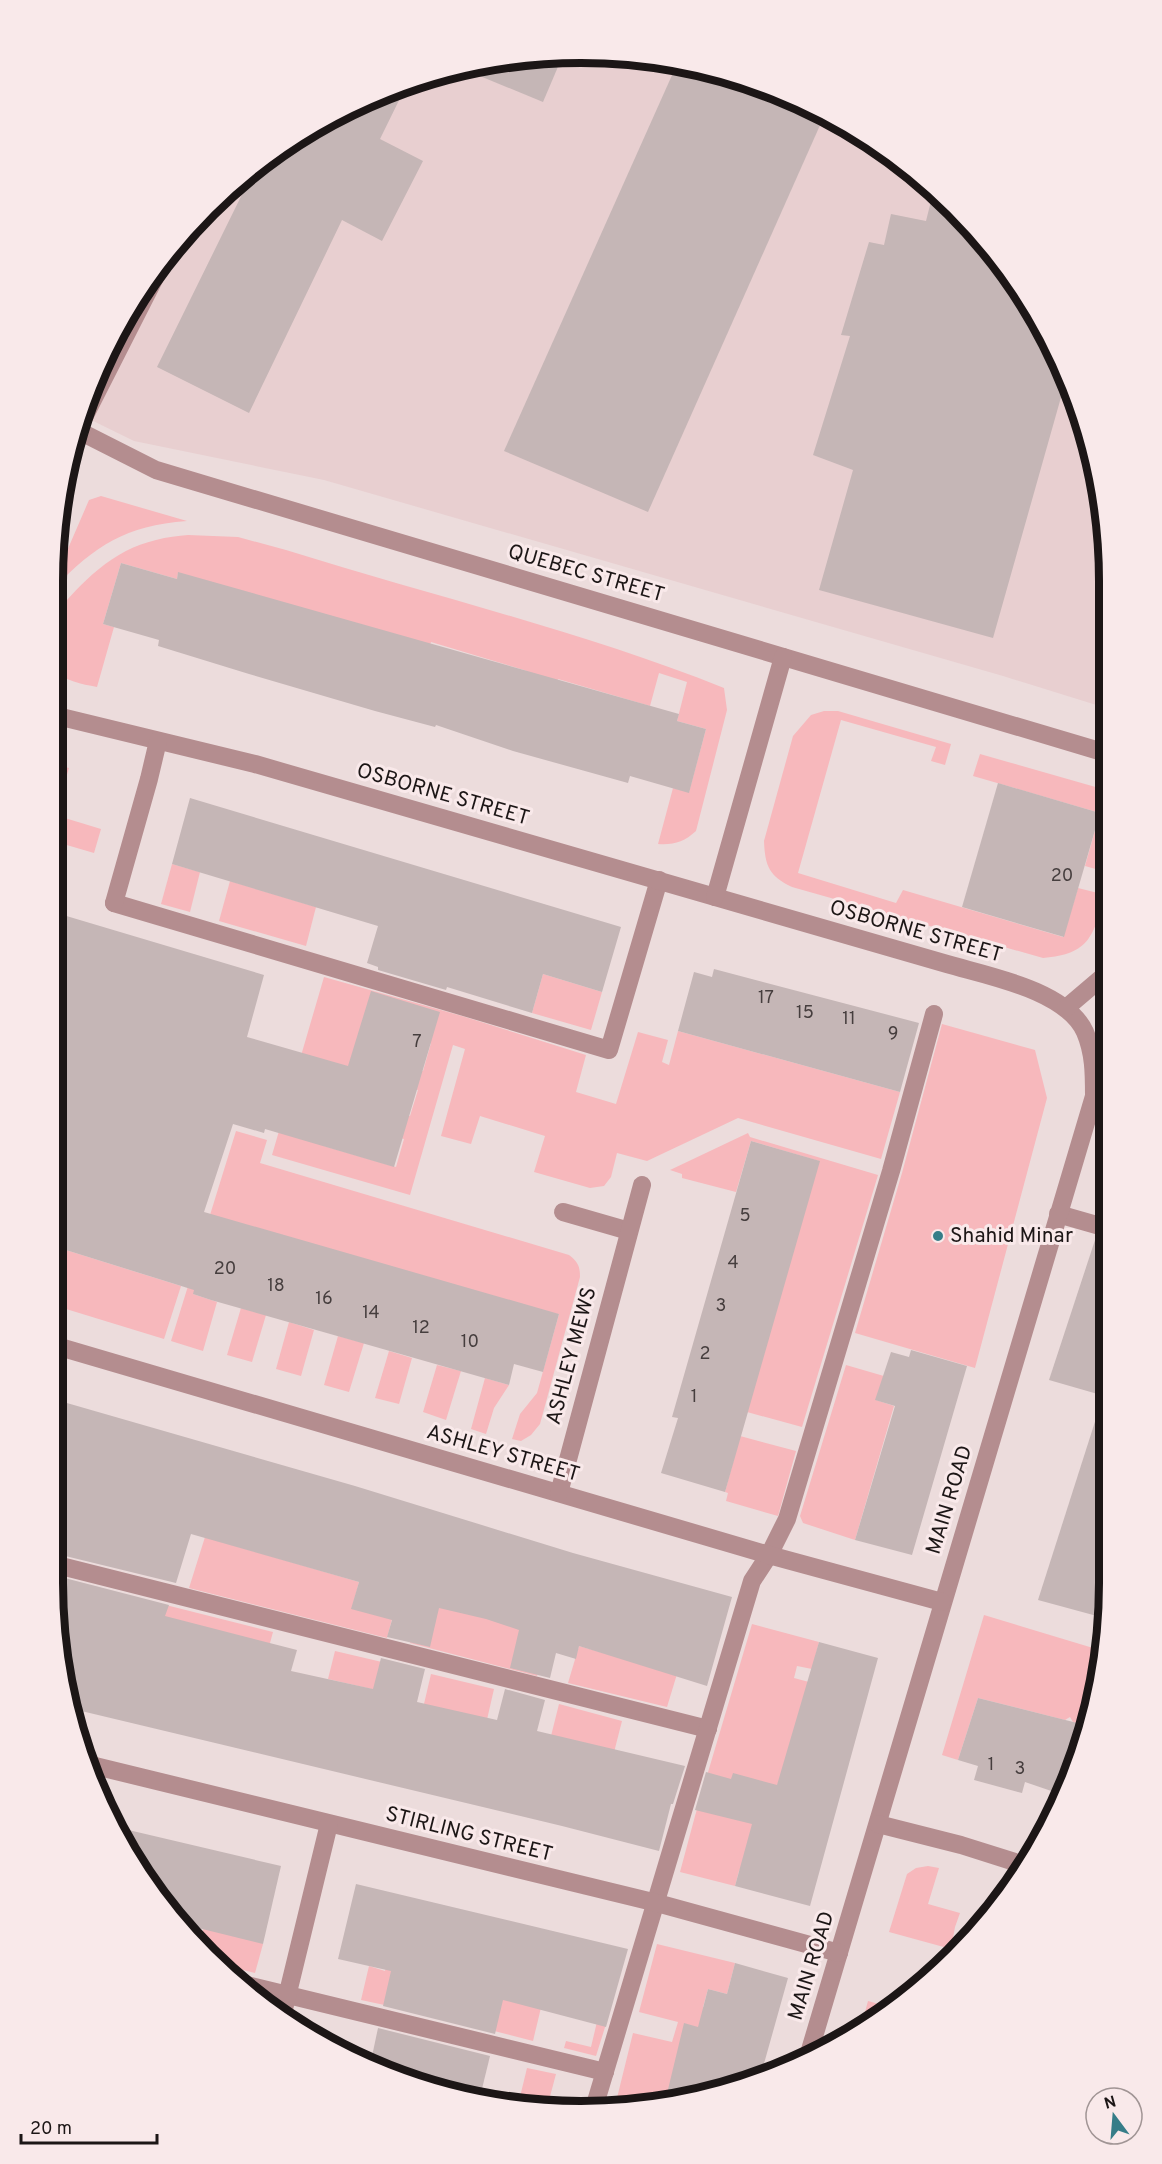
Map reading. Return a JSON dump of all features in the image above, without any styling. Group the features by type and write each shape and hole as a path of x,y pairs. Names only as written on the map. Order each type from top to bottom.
{"street":[{"path":"106,373 134,318"},
{"name":"QUEBEC STREET","path":"83,441 156,470 783,657 1097,747"},
{"path":"715,897 783,657"},
{"name":"OSBORNE STREET","path":"63,717 255,764 659,880 1033,990 1066,1008"},
{"path":"158,741 114,903 609,1050 659,880"},
{"path":"1066,1008 1099,980"},
{"name":"MAIN ROAD","path":"811,2048 1094,1096 1094,1063 1084,1031 1066,1008"},
{"path":"596,2101 752,1581 769,1555 787,1520 891,1171 934,1014"},
{"name":"ASHLEY MEWS","path":"559,1493 642,1185"},
{"path":"563,1212 629,1231"},
{"path":"1058,1214 1099,1226"},
{"name":"ASHLEY STREET","path":"63,1348 769,1555 942,1602"},
{"path":"63,1567 708,1729"},
{"name":"STIRLING STREET","path":"96,1766 657,1903 839,1953"},
{"path":"284,2007 329,1824"},
{"path":"878,1824 961,1845 1017,1863"},
{"path":"258,1987 605,2072"}],"shaded area":[{"path":"581,63 649,67 748,90 810,116 840,132 869,150 923,192 970,239 1012,293 1030,322 1046,352 1072,414 1095,513 1099,581 1099,706 324,480 134,441 89,419 102,383 132,322 170,266 215,215 266,170 322,132 352,116 414,90 513,67"},
{"path":"101,496 187,521 146,528 113,540 98,549 63,579 64,559 89,500"},
{"path":"188,535 238,537 286,550 562,631 724,688 727,710 696,831 678,842 658,844 673,788 689,792 706,729 677,721 687,682 659,673 650,706 558,679 556,685 524,670 431,642 429,648 178,573 177,579 121,563 103,624 114,627 97,687 63,676 63,605 87,579 112,559 140,545 168,537"},
{"path":"824,711 838,711 951,744 945,765 931,761 936,747 841,720 798,873 896,903 903,890 1063,937 1078,888 1099,893 1099,916 1087,940 1071,952 1043,958 792,887 778,879 767,864 764,841 793,736 811,715"},
{"path":"980,754 1099,788 1099,813 973,776"},
{"path":"63,766 69,768 66,778 63,777"},
{"path":"63,817 101,829 94,853 63,844"},
{"path":"1099,817 1099,870 1085,866"},
{"path":"172,864 200,872 190,912 161,904"},
{"path":"230,881 316,907 306,946 219,921"},
{"path":"543,974 602,992 591,1030 532,1013"},
{"path":"324,977 462,1016 586,1055 576,1092 616,1104 638,1032 668,1040 662,1062 669,1065 678,1031 900,1092 881,1159 738,1118 647,1161 617,1153 611,1177 604,1186 590,1188 534,1172 545,1136 480,1116 471,1144 441,1136 465,1049 453,1045 410,1195 272,1155","holes":["431,1043 423,1071 415,1069 409,1087 418,1090 410,1116 403,1114 396,1137 404,1139 396,1167 324,1146"]},
{"path":"942,1024 1035,1050 1047,1098 975,1368 855,1333 902,1173"},
{"path":"236,1131 267,1140 260,1163 569,1255 575,1260 579,1267 580,1277 540,1424 531,1435 521,1441 512,1439 520,1414 537,1393 559,1314 193,1294 217,1302 203,1351 171,1341"},
{"path":"748,1133 750,1137 878,1175 802,1427 747,1412 819,1161 751,1141 736,1192 682,1178 682,1174 670,1170"},
{"path":"63,1249 181,1286 164,1339 63,1308"},
{"path":"241,1308 266,1315 252,1362 227,1355"},
{"path":"289,1322 314,1330 301,1376 276,1369"},
{"path":"338,1336 364,1343 349,1392 324,1385"},
{"path":"389,1351 412,1358 399,1404 375,1398"},
{"path":"437,1365 461,1371 446,1420 423,1412"},
{"path":"846,1365 901,1381 876,1400 894,1406 855,1540 803,1523 800,1516"},
{"path":"485,1378 509,1385 494,1408 486,1434 471,1429"},
{"path":"740,1436 796,1451 778,1516 726,1501 728,1493 725,1492"},
{"path":"205,1537 359,1582 352,1608 404,1574 387,1638 189,1588"},
{"path":"423,1600 549,1636 537,1676 410,1643"},
{"path":"150,1601 273,1632 264,1665 184,1663"},
{"path":"984,1615 1095,1649 1079,1724 1073,1722 1070,1717 1065,1720 978,1698 958,1760 942,1755"},
{"path":"752,1624 819,1642 812,1669 797,1666 794,1678 809,1682 765,1827 739,1871 735,1886 680,1872"},
{"path":"579,1646 677,1674 667,1707 568,1683"},
{"path":"335,1651 399,1666 393,1694 328,1679"},
{"path":"431,1674 494,1689 483,1737 420,1721"},
{"path":"559,1704 622,1721 610,1768 547,1752"},
{"path":"928,1866 939,1868 928,1904 960,1913 952,1944 948,1948 889,1932 907,1874 916,1868"},
{"path":"209,1909 263,1944 255,1973 235,1968 202,1935"},
{"path":"657,1944 735,1963 727,1994 708,1989 703,2007 721,2011 698,2087 649,2097 617,2100 633,2033 672,2042 678,2022 639,2012"},
{"path":"390,1952 401,1955 389,2006 361,2000 369,1966 385,1971"},
{"path":"545,1991 533,2041 475,2026 483,1992"},
{"path":"868,2001 881,2005 869,2014 864,2017"},
{"path":"601,2005 611,2008 596,2056 564,2048 566,2041 591,2047"},
{"path":"527,2068 556,2074 549,2100 520,2098"}],"building":[{"path":"559,64 543,102 475,74 513,67"},
{"path":"674,71 748,90 821,122 648,512 504,451"},
{"path":"402,95 380,139 423,161 382,241 342,220 249,413 157,367 246,186 293,150 322,132"},
{"path":"931,200 970,239 992,266 1030,322 1063,391 993,638 819,590 853,470 813,455 850,336 841,335 869,242 884,245 891,214 926,221"},
{"path":"121,563 177,579 178,572 679,714 677,721 706,729 689,793 630,776 628,783 513,751 436,725 435,727 375,711 158,646 159,640 103,624"},
{"path":"998,783 1099,813 1064,937 962,907"},
{"path":"190,798 621,927 602,992 543,974 532,1013 447,987 446,990 378,970 378,967 367,963 378,926 172,864"},
{"path":"63,915 264,975 247,1037 348,1066 371,991 440,1012 394,1167 265,1129 264,1133 233,1124 204,1212 559,1314 543,1372 514,1364 509,1385 211,1300 193,1294 194,1290 63,1249"},
{"path":"714,969 919,1023 900,1092 678,1031 694,972 712,977"},
{"path":"751,1141 820,1161 725,1492 661,1473 678,1418 672,1417"},
{"path":"1096,1237 1099,1238 1099,1394 1049,1380"},
{"path":"911,1350 967,1366 912,1555 855,1540 895,1406 875,1400 891,1352 909,1357"},
{"path":"63,1402 355,1486 573,1553 732,1597 707,1686 579,1646 576,1659 556,1653 550,1678 510,1668 519,1630 486,1619 439,1608 430,1647 387,1637 392,1620 351,1609 359,1582 191,1534 176,1583 63,1555"},
{"path":"1099,1409 1098,1616 1038,1600"},
{"path":"63,1578 169,1605 165,1616 297,1650 291,1671 373,1689 381,1658 425,1669 417,1702 497,1720 505,1689 545,1700 537,1731 685,1766 673,1804 671,1804 659,1851 79,1711 67,1651"},
{"path":"819,1642 878,1658 810,1906 735,1886 752,1824 695,1810 706,1772 731,1779 733,1773 777,1785"},
{"path":"978,1698 1079,1724 1072,1750 1055,1792 1025,1782 1022,1793 974,1780 978,1766 958,1760"},
{"path":"125,1829 281,1866 263,1944 194,1927 150,1871"},
{"path":"356,1884 628,1949 606,2027 503,2000 495,2034 383,2006 391,1971 338,1959"},
{"path":"735,1963 788,1978 763,2068 715,2083 667,2094 684,2023 698,2027 708,1989 727,1994"},
{"path":"378,2028 490,2056 481,2091 414,2074 372,2057"}],"place":[{"name":"Shahid Minar","path":"938,1236"}]}
